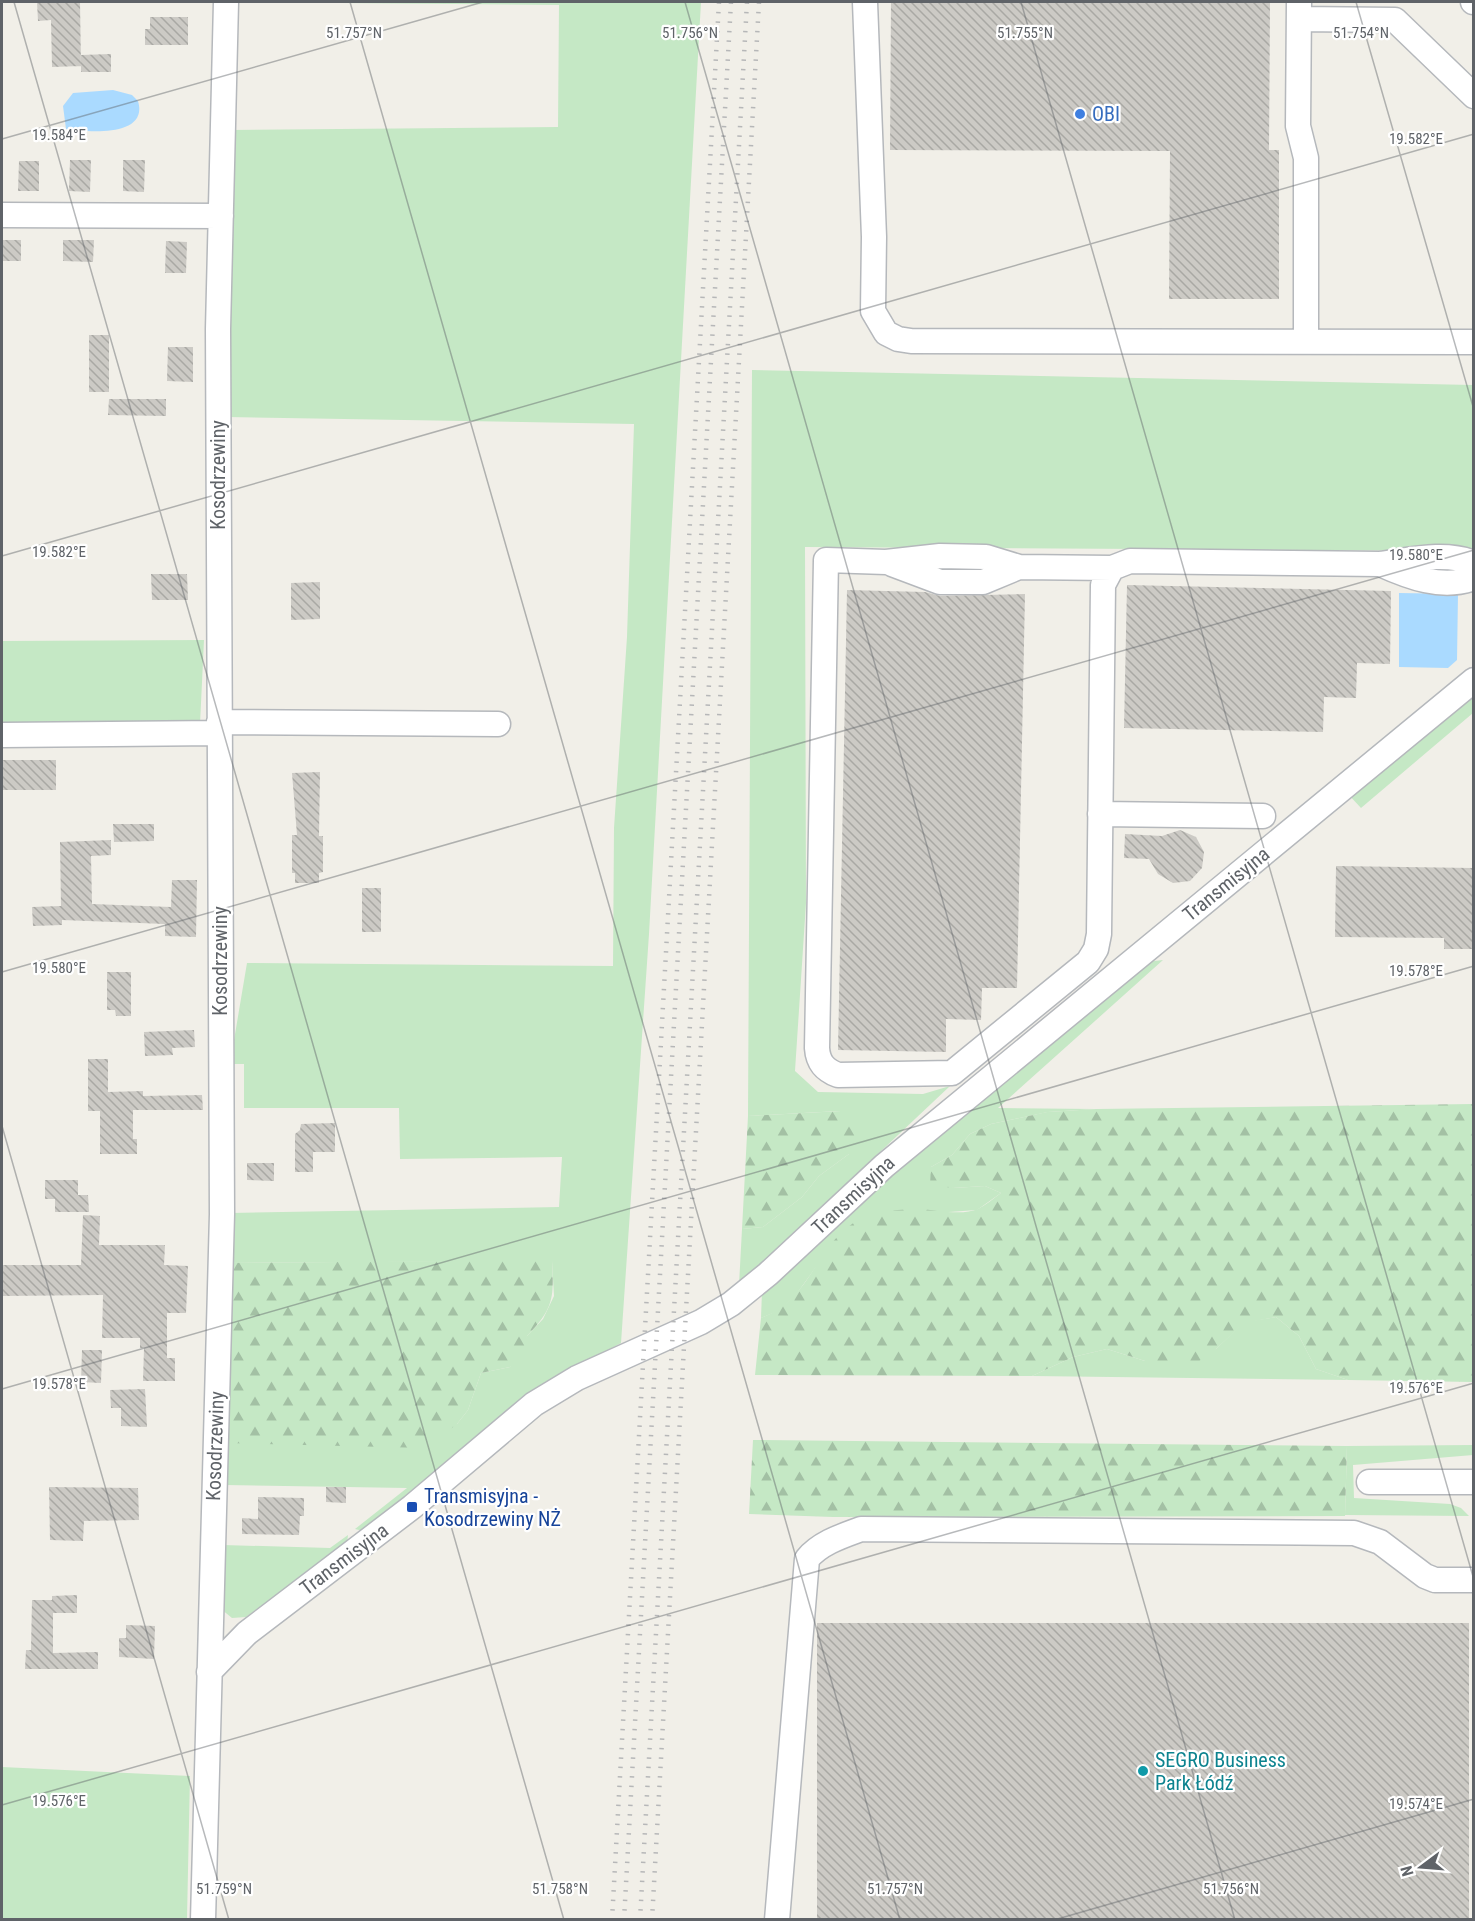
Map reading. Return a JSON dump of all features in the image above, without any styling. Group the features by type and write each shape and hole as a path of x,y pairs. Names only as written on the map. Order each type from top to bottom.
{"street":[{"name":"Kosodrzewiny","path":"203,1920 222,1214 218,329 226,2"},
{"path":"865,2 874,237 872,305 878,323 886,333 898,339 911,341 1473,342"},
{"path":"1306,342 1306,158 1298,126 1299,10 1395,20 1473,96"},
{"path":"2,215 221,216"},
{"path":"1112,568 1103,585 1099,934 1096,949 1088,962 952,1073 838,1075 823,1066 817,1048 826,560 886,562 940,556 986,557 1019,567 1112,568 1130,561 1380,564 1419,558 1462,558 1473,563"},
{"path":"1380,564 1419,581 1465,581 1473,578"},
{"name":"Transmisyjna","path":"209,1672 247,1633 412,1507 534,1404 578,1378 701,1322 731,1304 768,1274 884,1166 1473,680"},
{"path":"2,735 219,728 498,724"},
{"path":"1100,814 1263,816"},
{"path":"1369,1482 1473,1482"},
{"path":"777,1920 807,1559 813,1551 841,1536 861,1529 1354,1533 1380,1542 1425,1576 1436,1580 1473,1580"}],"green space":[{"path":"232,2 701,2 649,934 621,1343 551,1381 363,1531 355,1529 407,1488 225,1485 226,1443 457,1424 468,1410 481,1373 510,1367 527,1336 543,1319 554,1296 552,1261 230,1263 230,1213 559,1207 562,1157 400,1159 399,1108 244,1108 244,1064 230,1064 247,963 613,966 614,828 627,637 634,424 227,417 230,130 558,127 559,5"},
{"path":"752,370 1473,385 1473,551 805,547 806,903 795,1071 818,1092 923,1094 950,1086 739,1285 742,1229 763,1227 802,1197 819,1176 849,1154 840,1111 748,1116"},
{"path":"204,640 200,724 2,727 2,641"},
{"path":"1473,691 1473,713 1361,808 1348,794"},
{"path":"1163,960 998,1108 1096,1109 1048,1112 991,1124 970,1134 952,1155 931,1167 953,1188 985,1186 1001,1193 977,1210 949,1212 821,1260 795,1296 778,1311 761,1318 762,1291 965,1109 1146,962"},
{"path":"1473,1104 1473,1382 1348,1380 1316,1369 1299,1336 1276,1317 1244,1323 1198,1362 1145,1361 1107,1349 1073,1357 1032,1376 755,1375 761,1318 778,1310 791,1299 802,1287 829,1247 852,1224 875,1214 893,1211 919,1209 972,1211 1001,1193 985,1186 953,1188 930,1185 931,1167 952,1155 970,1134 991,1124 1047,1112 1096,1109"},
{"path":"841,1111 858,1131 849,1154 819,1176 802,1197 763,1227 742,1229 748,1116"},
{"path":"552,1260 553,1284 550,1302 543,1318 527,1336 526,1352 510,1367 481,1373 468,1410 457,1424 426,1448 226,1443 230,1263"},
{"path":"1276,1317 1299,1336 1316,1369 1348,1380 1032,1376 1073,1357 1107,1349 1145,1361 1216,1349 1244,1322"},
{"path":"753,1440 1347,1446 1345,1516 833,1517 749,1514"},
{"path":"1473,1445 1473,1455 1353,1465 1354,1498 1450,1504 1461,1508 1469,1516 1345,1515 1347,1446"},
{"path":"348,1535 347,1544 246,1617 232,1618 221,1609 223,1545 330,1548"},
{"path":"2,1767 190,1776 187,1919 2,1919"}],"water":[{"path":"113,90 132,95 138,101 139,113 134,121 126,127 114,130 66,129 63,106 73,93"},
{"path":"1399,593 1458,594 1457,660 1448,668 1399,667"}],"building":[{"path":"37,2 80,2 81,66 52,67 51,20 38,21"},
{"name":"OBI","path":"891,2 1270,2 1269,150 1279,150 1279,299 1169,299 1170,151 890,150"},
{"path":"150,17 188,17 188,45 145,45 145,29 150,29"},
{"path":"111,54 111,72 81,72 81,55"},
{"path":"70,160 91,160 90,192 69,191"},
{"path":"123,160 145,160 144,192 123,191"},
{"path":"19,161 39,161 39,191 18,191"},
{"path":"2,240 21,240 21,261 2,261"},
{"path":"63,240 94,240 93,262 63,261"},
{"path":"166,241 187,242 186,273 165,273"},
{"path":"89,335 109,335 109,392 89,392"},
{"path":"168,347 193,347 193,382 167,381"},
{"path":"109,399 166,399 166,416 108,415"},
{"path":"151,574 187,574 188,600 152,600"},
{"path":"320,582 320,619 291,620 291,583"},
{"path":"1127,585 1391,591 1390,664 1357,663 1356,698 1324,697 1323,732 1124,728"},
{"path":"847,590 925,592 940,596 1025,594 1017,988 982,988 981,1020 946,1019 946,1052 838,1050"},
{"path":"2,760 56,760 56,790 2,790"},
{"path":"320,772 319,836 323,836 323,872 319,873 319,883 295,883 295,873 292,873 292,835 297,835 292,773"},
{"path":"113,824 154,824 154,841 114,842"},
{"path":"1180,830 1196,837 1204,852 1202,868 1190,881 1173,883 1158,874 1149,859 1124,858 1125,834 1162,836"},
{"path":"111,840 111,855 91,856 92,904 171,907 172,880 197,880 196,937 165,936 165,924 62,920 62,925 33,926 32,907 61,906 60,842"},
{"path":"1336,866 1473,868 1473,949 1444,949 1444,938 1335,937"},
{"path":"362,888 381,888 381,932 362,932"},
{"path":"107,972 131,972 131,1016 116,1016 115,1010 107,1010"},
{"path":"194,1030 195,1047 172,1048 173,1055 145,1056 144,1032"},
{"path":"88,1059 108,1059 108,1092 143,1091 143,1096 202,1095 203,1110 133,1110 133,1139 137,1139 137,1154 100,1154 100,1111 88,1111"},
{"path":"335,1123 335,1152 313,1152 313,1172 295,1172 295,1134 300,1130 301,1124"},
{"path":"247,1163 274,1163 274,1181 247,1180"},
{"path":"45,1180 78,1180 78,1195 88,1195 89,1212 55,1212 55,1199 45,1199"},
{"path":"83,1215 100,1216 99,1245 165,1245 164,1265 188,1266 186,1313 167,1313 167,1358 175,1358 175,1381 143,1381 144,1348 140,1348 140,1338 102,1338 103,1295 2,1296 2,1265 81,1265"},
{"path":"82,1350 102,1350 101,1383 81,1382"},
{"path":"145,1389 147,1427 121,1426 121,1408 111,1408 110,1390"},
{"path":"49,1487 138,1488 139,1520 84,1521 83,1541 50,1540"},
{"path":"326,1487 346,1487 346,1503 326,1502"},
{"path":"258,1497 304,1498 304,1516 300,1516 299,1535 242,1534 242,1518 258,1519"},
{"path":"77,1595 77,1613 53,1613 53,1653 98,1652 98,1669 25,1669 26,1650 31,1650 32,1600 52,1600 52,1596"},
{"name":"SEGRO Business Park Łódź","path":"817,1623 1469,1623 1469,1920 817,1920"},
{"path":"126,1625 155,1626 154,1659 119,1657 119,1638 126,1638"}],"railway":[{"path":"612,1920 719,2"},
{"path":"624,1920 731,2"},
{"path":"640,1920 747,2"},
{"path":"652,1920 759,2"}],"place":[{"name":"OBI","path":"1080,114"},
{"name":"Transmisyjna - Kosodrzewiny NŻ","path":"412,1507"},
{"name":"SEGRO Business Park Łódź","path":"1143,1771"}]}
